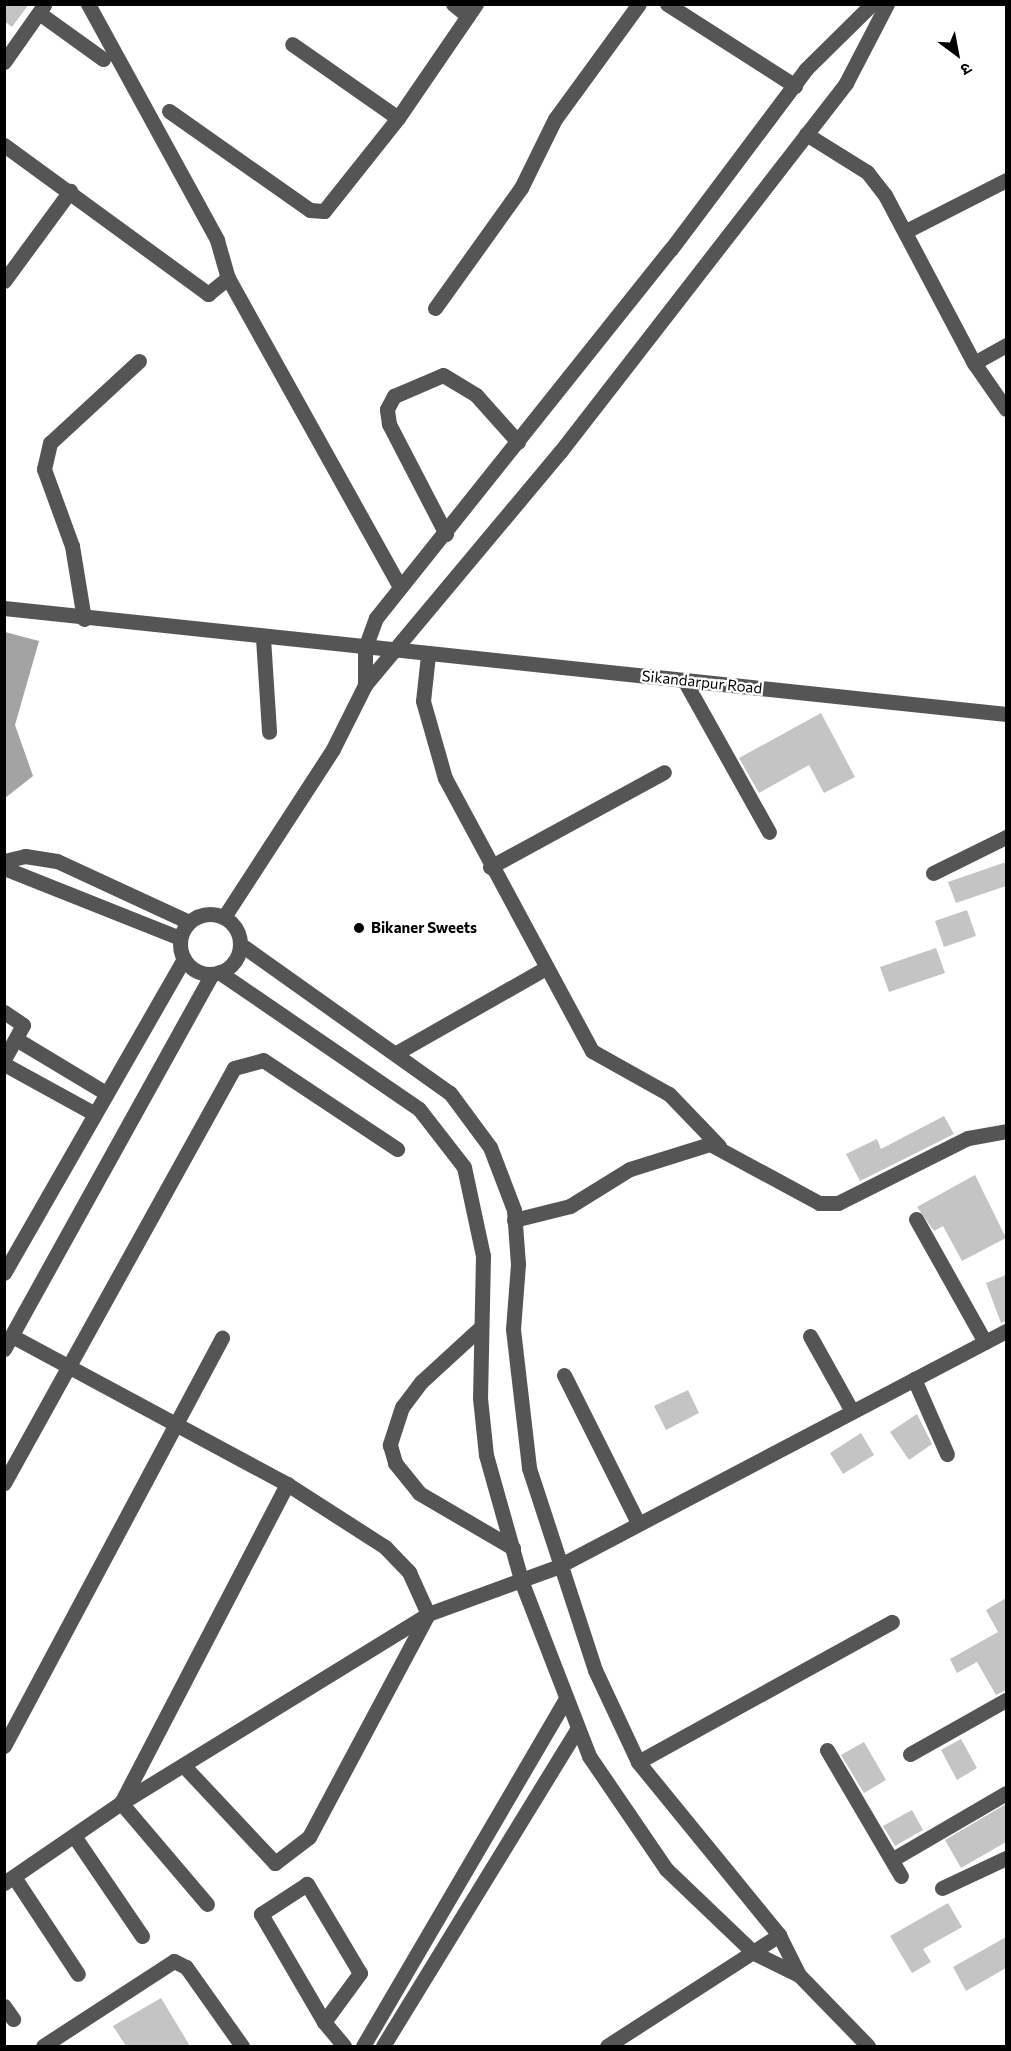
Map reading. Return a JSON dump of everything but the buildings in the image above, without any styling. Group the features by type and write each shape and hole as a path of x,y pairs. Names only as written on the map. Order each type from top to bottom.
{"street":[{"path":"88,4 217,240 228,278 400,587"},
{"path":"169,111 317,213 336,202 398,118 472,10 453,4"},
{"path":"435,308 521,188 555,119 639,4"},
{"path":"667,4 795,86"},
{"path":"365,685 365,648 376,618 446,534 795,86 872,4"},
{"path":"224,917 333,749 365,685 397,651 560,452 846,83 887,4"},
{"path":"4,62 42,9 103,59"},
{"path":"292,44 398,118"},
{"path":"806,134 867,172 908,230 974,363 1006,409"},
{"path":"4,145 208,294 228,278"},
{"path":"908,230 1006,180"},
{"path":"4,281 70,191"},
{"path":"974,363 1006,345"},
{"path":"84,619 72,546 46,460 50,443 139,361"},
{"path":"446,534 389,424 387,409 394,396 443,375 476,395 518,442"},
{"name":"Sikandarpur Road","path":"4,608 263,638 1006,714"},
{"path":"263,638 269,732"},
{"path":"429,655 423,700 445,778 490,867 592,1050 669,1094 719,1146 819,1203 830,1204 968,1138 1006,1131"},
{"path":"684,680 769,832"},
{"path":"490,867 664,772"},
{"path":"933,873 1006,837"},
{"path":"4,861 25,856 57,861 189,922"},
{"path":"4,868 180,938"},
{"path":"428,1614 409,1572 385,1547 287,1484 179,1423 70,1367 8,1343 215,973 236,958 240,944 236,930 224,917 207,914 189,922 180,938 184,959 196,970 215,973 410,1103 442,1136 464,1167 475,1206 483,1256 480,1398 486,1455 522,1583 577,1729 608,1787 666,1869 754,1953 799,1975"},
{"path":"240,944 398,1052 471,1118 490,1147 514,1220 518,1397 529,1468 557,1567 612,1714 639,1761 779,1935 799,1975 868,2046"},
{"path":"4,1273 93,1113 184,959"},
{"path":"398,1052 546,968"},
{"path":"4,1012 23,1024 4,1061 93,1113"},
{"path":"16,1039 106,1093"},
{"path":"4,1483 234,1068 262,1060 397,1149"},
{"path":"514,1220 594,1196 649,1161 696,1146 719,1146"},
{"path":"916,1219 985,1342"},
{"path":"481,1327 421,1382 402,1407 390,1445 395,1463 419,1493 513,1548"},
{"path":"78,1974 9,1880 122,1803 428,1614 522,1583 557,1567 1006,1331"},
{"path":"810,1336 852,1411"},
{"path":"4,1746 179,1423 222,1337"},
{"path":"564,1375 638,1523"},
{"path":"914,1379 947,1454"},
{"path":"122,1803 287,1484"},
{"path":"183,1765 275,1863 309,1837 428,1614"},
{"path":"639,1761 892,1622"},
{"path":"910,1754 1006,1700"},
{"path":"363,2046 566,1701"},
{"path":"383,2046 577,1729"},
{"path":"827,1750 901,1876"},
{"path":"892,1859 1006,1793"},
{"path":"122,1803 207,1905"},
{"path":"74,1836 142,1936"},
{"path":"942,1888 1006,1858"},
{"path":"324,2022 360,1973 307,1884 261,1914 324,2022 344,2046"},
{"path":"607,2046 779,1935"},
{"path":"43,2046 174,1960 186,1967 242,2046"}],"shaded area":[{"path":"5,632 39,641 15,725 33,776 5,798"}],"place":[{"name":"Bikaner Sweets","path":"359,928"}]}
